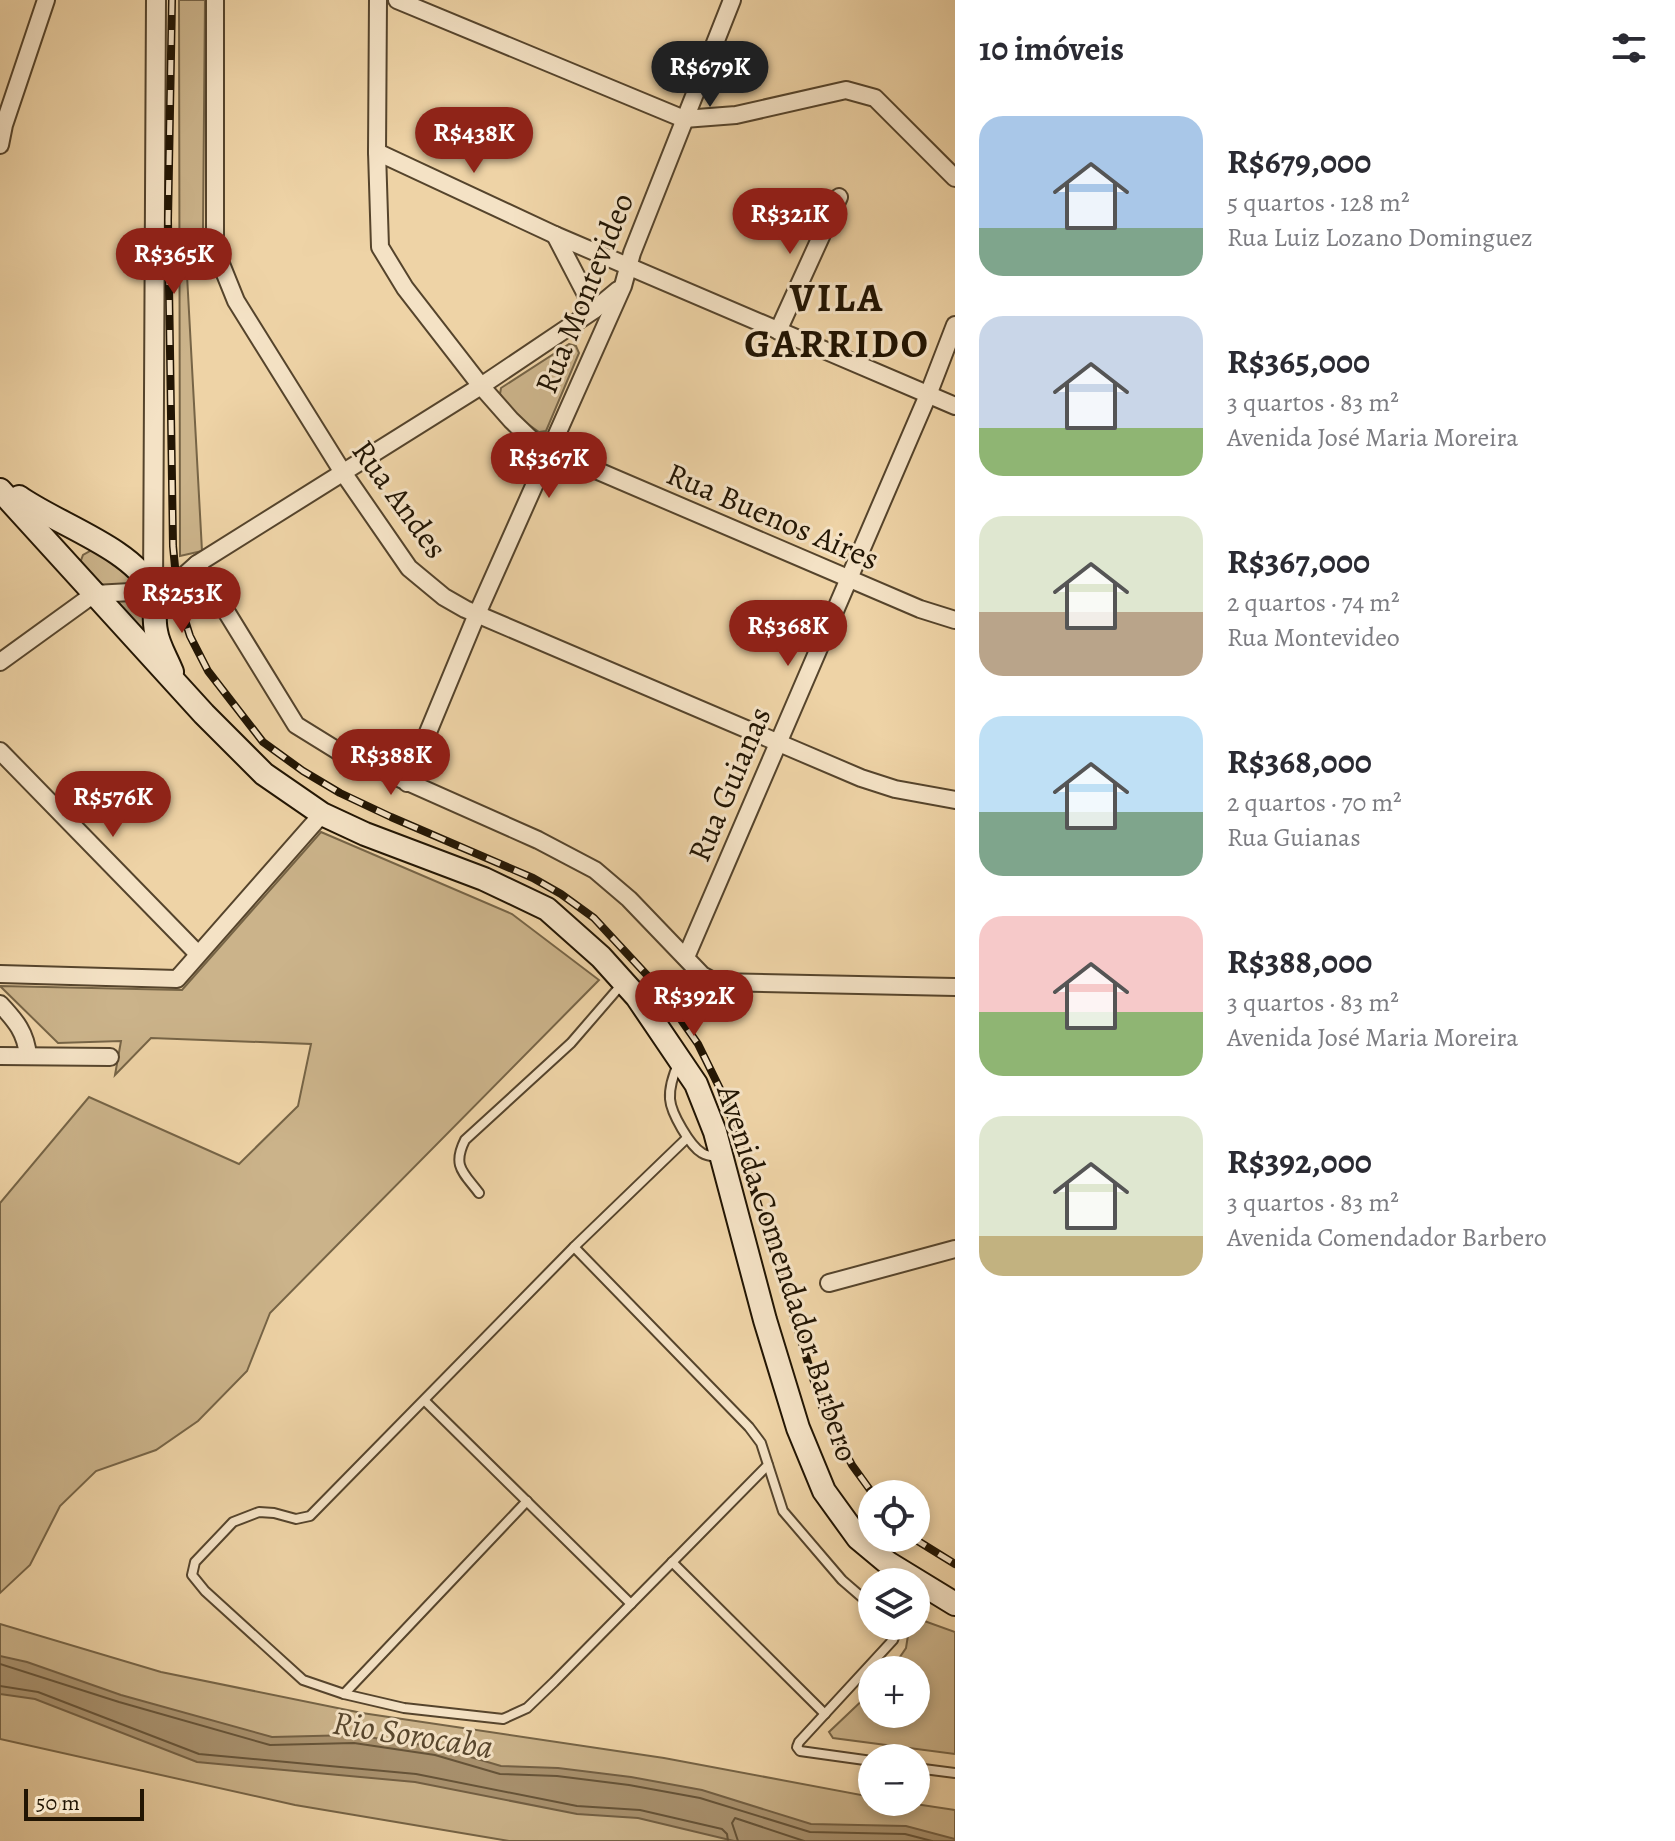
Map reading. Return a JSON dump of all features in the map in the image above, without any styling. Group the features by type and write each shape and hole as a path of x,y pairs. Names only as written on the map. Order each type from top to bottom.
{"main road":[{"path":"0,479 39,511 132,563 153,591"},
{"name":"Avenida Comendador Barbero","path":"0,490 179,687 264,774 322,814 365,834 484,879 547,909 624,982 681,1058 696,1084 715,1132 765,1320 798,1428 824,1491 858,1538 899,1570 955,1604"},
{"path":"75,572 73,564 80,551 87,545 100,544"},
{"name":"Avenida Comendador Barbero","path":"153,591 156,633 179,687"}],"street":[{"path":"0,145 46,0"},
{"path":"153,591 156,0"},
{"name":"Rua Andes","path":"215,0 215,249 236,301 342,471 409,568 444,597 477,614 676,697 777,744 895,789 955,800"},
{"path":"378,0 377,152 630,268 955,406"},
{"path":"397,0 684,119 736,115 846,90 865,93 875,98 955,178"},
{"name":"Rua Montevideo","path":"407,783 477,614 623,286 632,253 732,0"},
{"name":"Rua Buenos Aires","path":"377,152 380,247 405,288 481,386 535,443 920,609 955,620"},
{"path":"778,331 839,197"},
{"path":"555,235 594,310"},
{"path":"0,662 94,594 168,590 197,564 481,386 594,310 623,286"},
{"name":"Rua Guianas","path":"686,957 928,395 955,325"},
{"path":"197,564 296,725 338,751 538,840 595,870 702,975 715,982 955,987"},
{"path":"0,751 198,954"},
{"path":"0,974 177,979 322,814"},
{"path":"0,1004 19,1025 27,1041 28,1056"},
{"path":"0,1056 110,1057"},
{"path":"829,1283 955,1249"}],"lane":[{"path":"479,1193 458,1166 459,1153 465,1140 571,1043 624,982"},
{"path":"681,1058 673,1076 670,1102 687,1138 707,1156 722,1157"},
{"path":"687,1138 574,1247 310,1516 296,1519 259,1512 233,1522 195,1562 192,1575 205,1591 303,1680 344,1694 404,1708 503,1719 527,1708 768,1465"},
{"path":"574,1247 749,1427 761,1443 783,1511 842,1580 858,1594"},
{"path":"425,1401 631,1604"},
{"path":"344,1694 527,1501"},
{"path":"672,1562 825,1714"},
{"path":"858,1759 800,1751 797,1747 893,1640"},
{"path":"930,1770 955,1773"}],"shaded area":[{"path":"179,0 205,0 203,229 207,267 187,275 202,551 180,556"},
{"path":"569,344 576,346 579,353 546,431 539,432 515,415 500,394 501,388"},
{"path":"92,550 135,577 145,589 160,663 80,563 83,555"},
{"path":"321,832 512,914 599,980 270,1313 247,1371 198,1421 156,1450 96,1471 60,1506 30,1565 0,1593 0,1203 89,1097 239,1164 298,1106 311,1044 151,1038 115,1075 121,1041 58,1043 0,986 182,990"},
{"path":"930,1623 955,1632 955,1754 930,1751 930,1744 879,1744 833,1738 829,1732 858,1704 858,1728 930,1728 930,1656 901,1656 907,1640 930,1640"},
{"path":"0,1624 161,1672 362,1713 664,1758 858,1794 858,1816 930,1816 930,1806 955,1810 955,1841 509,1841 295,1805 0,1739"}],"water":[{"name":"Rio Sorocaba","path":"0,1656 27,1662 121,1695 272,1737 354,1735 437,1747 501,1766 558,1768 702,1790 811,1824 906,1826 955,1841 734,1841 638,1818 577,1814 415,1782 197,1762 35,1699 0,1694"}],"railway":[{"path":"172,0 168,220 173,546 178,598 190,636 208,671 263,742 340,793 533,878 561,894 594,918 658,987 698,1044 725,1099 822,1407 863,1480"},
{"path":"930,1549 955,1564"}],"district":[{"name":"VILA GARRIDO","path":"837,320"}]}
